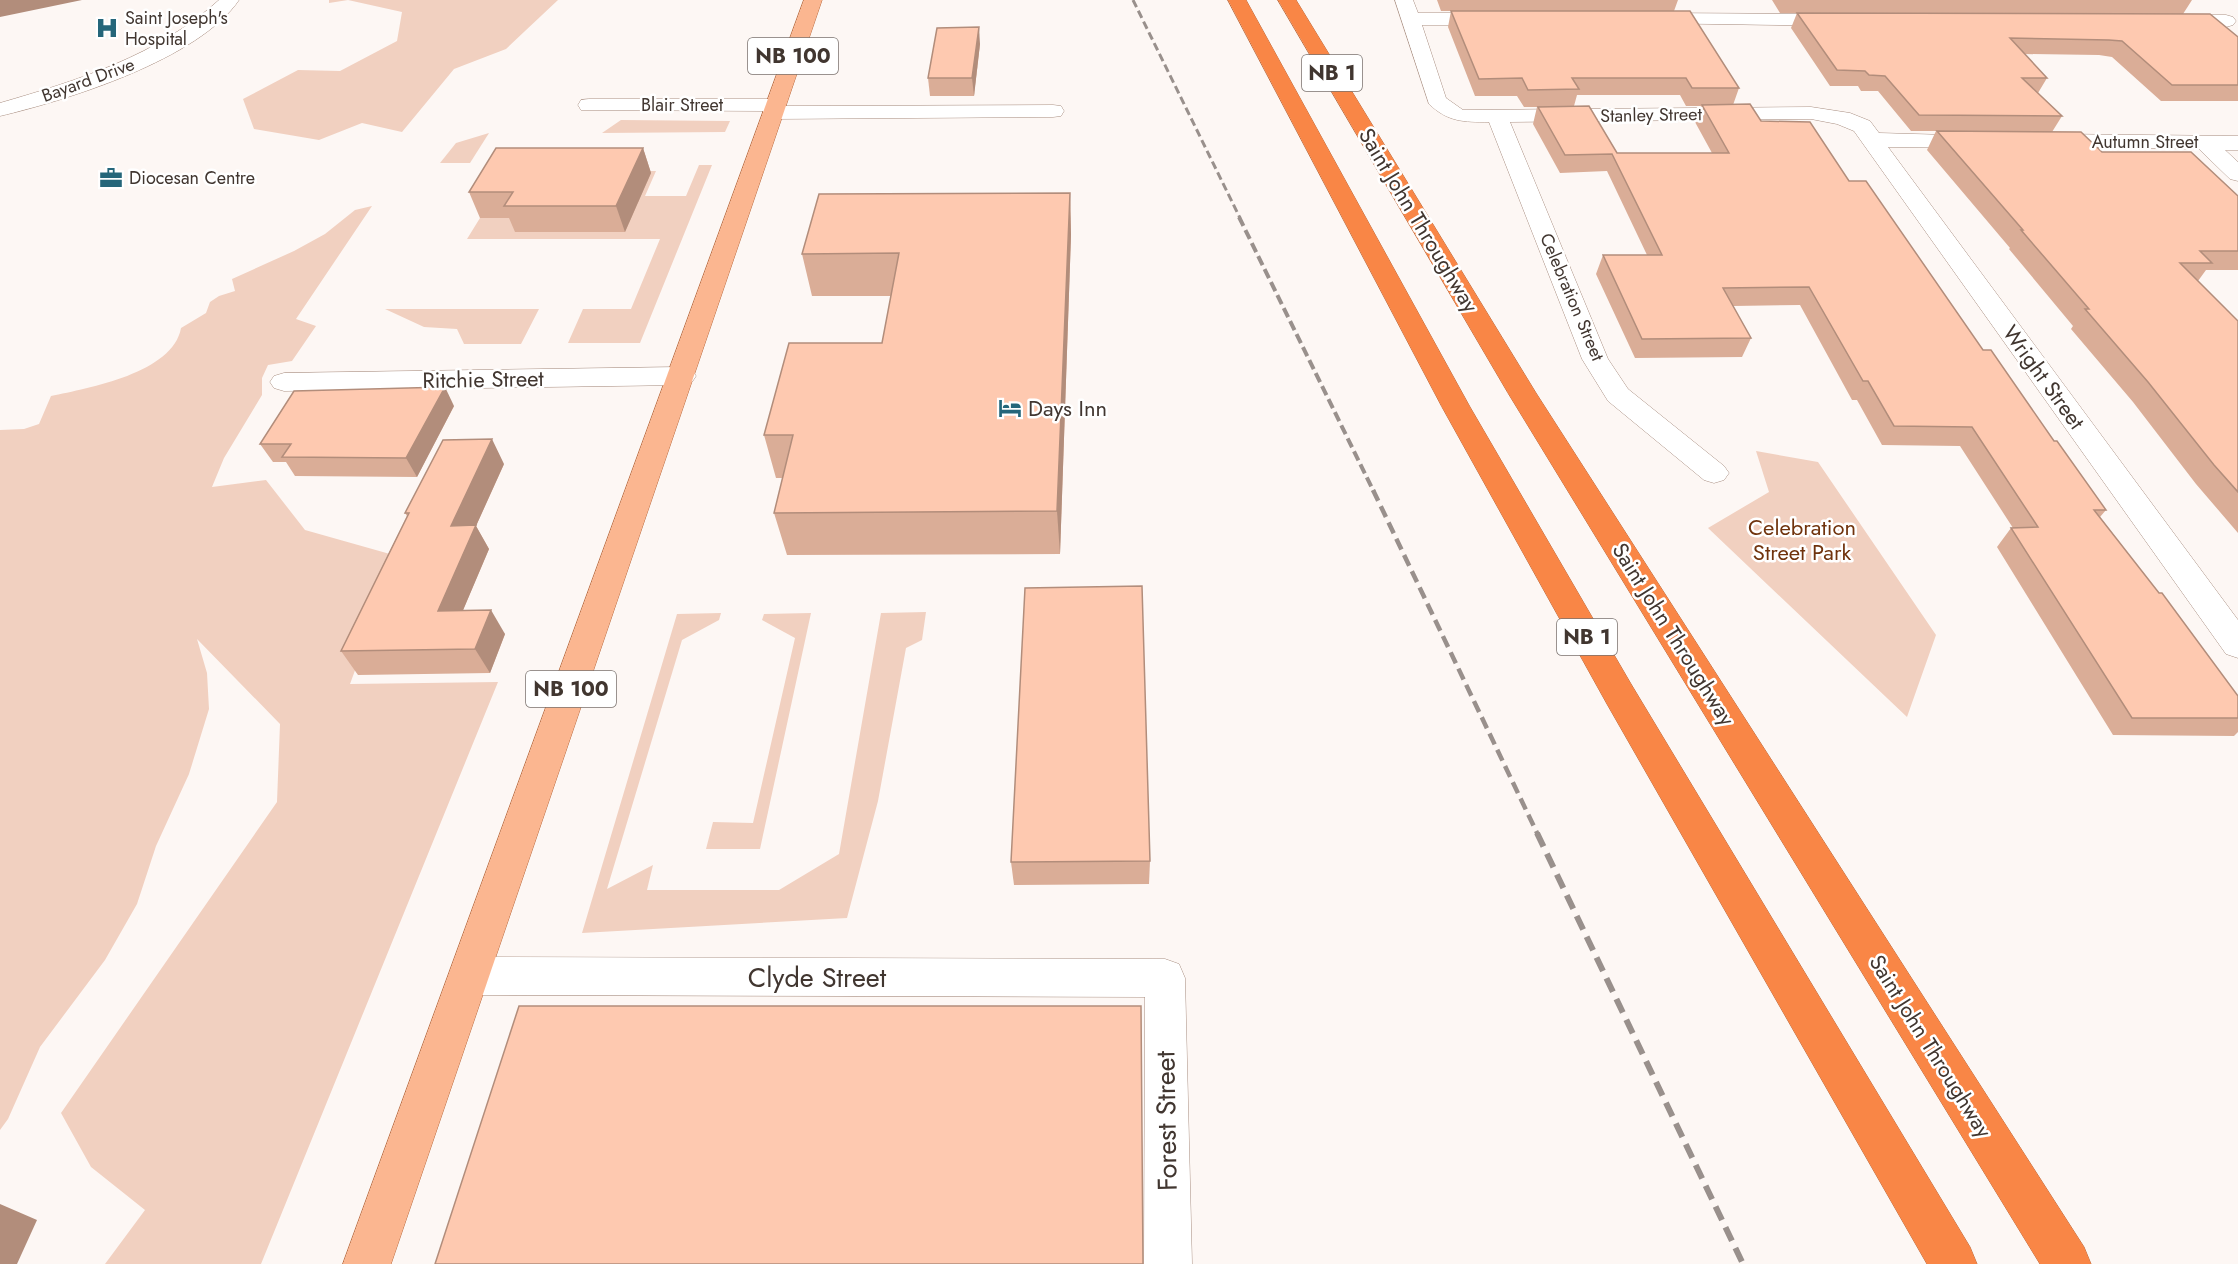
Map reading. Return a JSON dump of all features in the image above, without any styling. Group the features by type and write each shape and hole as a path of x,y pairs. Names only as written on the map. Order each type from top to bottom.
{"highway":[{"name":"NB 1","path":"1237,0 1468,428 1619,694 1953,1264"},
{"name":"Saint John Throughway","path":"1287,0 1522,393 2067,1264"},
{"path":"1310,0 1376,147"}],"main road":[{"name":"NB 100","path":"367,1264 813,0"}],"street":[{"name":"Bayard Drive","path":"0,110 59,93 114,73 169,48 212,19 230,0"},
{"path":"1408,9 1518,19"},
{"name":"Stanley Street","path":"1408,9 1436,100 1453,113 1497,116 1811,113 1842,118"},
{"path":"1638,19 1854,20"},
{"path":"2154,21 2226,21"},
{"name":"Blair Street","path":"589,105 1053,111"},
{"name":"Celebration Street","path":"1497,116 1595,359 1618,395 1714,473"},
{"name":"Wright Street","path":"1842,118 1862,126 2238,645"},
{"path":"1872,140 1991,141"},
{"name":"Autumn Street","path":"2026,141 2238,142"},
{"path":"2205,142 2238,174"},
{"name":"Ritchie Street","path":"284,382 682,376"},
{"name":"Clyde Street","path":"469,975 1165,978"},
{"name":"Forest Street","path":"1165,978 1168,1264"}],"green space":[{"path":"329,0 348,0 329,3"},
{"path":"348,0 558,0 506,49 454,69 402,132 362,123 319,140 254,129 243,99 298,70 340,71 397,41 402,12"},
{"path":"621,120 730,121 725,132 602,133"},
{"path":"489,133 470,163 440,163 456,143"},
{"path":"699,165 712,165 640,343 568,343 583,309 631,309 660,239 467,239 480,218 524,218 627,171 656,171 645,196 686,196"},
{"path":"372,206 296,319 316,326 292,361 268,365 262,378 262,395 224,458 212,487 266,480 305,530 397,556 350,684 498,682 261,1264 105,1264 145,1210 91,1167 61,1113 277,802 280,724 197,639 207,673 209,709 189,774 156,846 137,904 105,960 40,1047 8,1119 0,1130 0,430 24,429 39,424 51,396 107,383 146,367 163,356 175,344 181,328 206,313 210,302 219,296 235,291 232,279 294,251 325,234 355,210"},
{"path":"385,309 539,309 521,344 464,344 457,329 424,327"},
{"name":"Celebration Street Park","path":"1756,451 1818,462 1936,635 1907,717 1708,528 1769,492"},
{"path":"926,612 922,640 906,648 878,801 847,918 582,933 677,614 721,613 719,620 682,640 607,889 653,865 647,890 779,890 839,854 881,613"},
{"path":"811,613 760,849 706,849 713,822 753,823 795,638 762,620 764,614"}],"building":[{"path":"1451,11 1690,11 1739,88 1692,88 1686,78 1572,78 1579,89 1528,90 1522,78 1479,79"},
{"path":"1797,13 2210,14 2238,37 2238,85 2172,85 2122,41 2010,38 2047,78 2022,78 2062,116 1919,115 1885,76 1869,75 1865,71 1837,70"},
{"path":"979,27 972,78 928,78 937,28"},
{"path":"1750,104 1761,121 1810,122 1849,181 1866,181 1983,350 1991,350 2054,441 2057,441 2106,510 2094,510 2159,593 2162,593 2238,696 2238,718 2132,718 2011,528 2038,527 1972,427 1894,426 1868,381 1863,381 1809,287 1723,288 1751,338 1642,339 1603,255 1662,255 1612,154 1565,155 1538,107 1589,106 1617,153 1729,153 1702,105"},
{"path":"1937,131 2081,132 2102,152 2191,152 2238,196 2238,251 2200,251 2212,263 2180,263 2238,321 2238,492 2085,309 2089,309"},
{"path":"496,148 643,148 616,206 504,206 513,192 469,192"},
{"name":"Days Inn","path":"1070,193 1057,511 774,513 793,435 764,435 789,343 882,343 899,253 802,254 819,194"},
{"path":"445,387 406,458 282,457 291,444 260,444 294,391"},
{"path":"492,439 451,526 476,525 438,611 491,610 475,649 341,651 409,513 405,513 443,440"},
{"path":"1142,586 1150,861 1011,862 1025,588"},
{"path":"519,1006 1141,1006 1143,1264 435,1264"}],"railway":[{"path":"1133,0 1240,218"},
{"path":"1239,217 1374,492"},
{"path":"1373,490 1538,835"},
{"path":"1537,833 1743,1264"}],"place":[{"name":"Saint Joseph's Hospital","path":"107,28"},
{"name":"Diocesan Centre","path":"111,178"},
{"name":"Days Inn","path":"1010,408"}]}
